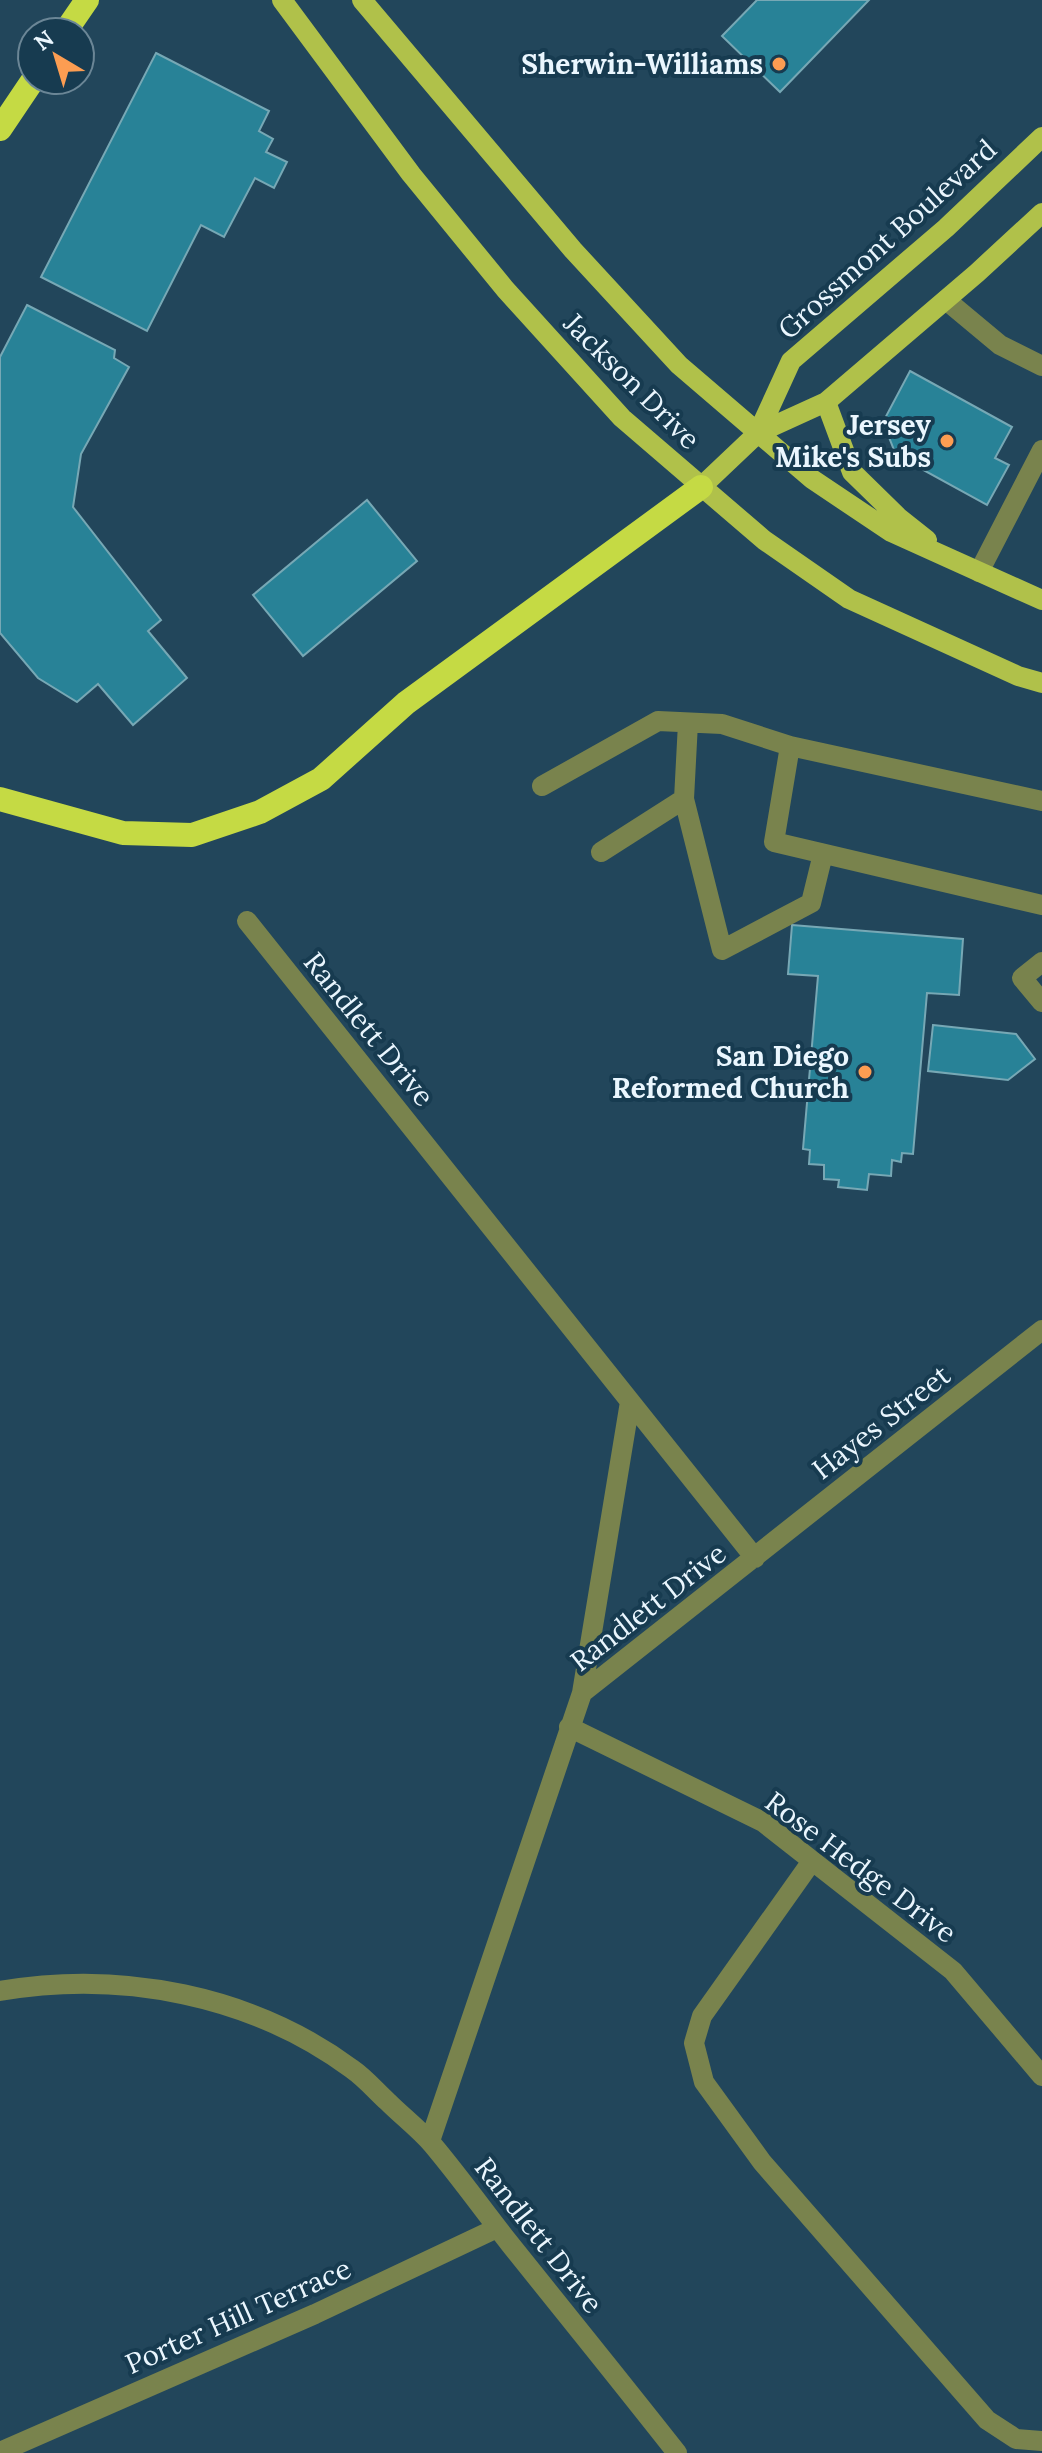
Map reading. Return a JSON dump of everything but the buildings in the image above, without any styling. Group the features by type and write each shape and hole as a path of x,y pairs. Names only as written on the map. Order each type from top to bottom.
{"highway":[{"path":"0,129 22,96"},
{"path":"0,799 123,833 192,835 260,812 321,779 406,703 701,487"}],"main road":[{"name":"Jackson Drive","path":"282,0 411,174 505,289 622,418 764,540 849,599 1018,676 1042,683"},
{"name":"Jackson Drive","path":"362,0 573,250 679,365 812,479 891,532 1042,600"},
{"name":"Grossmont Boulevard","path":"758,433 791,361 946,228 1042,137"},
{"name":"Grossmont Boulevard","path":"701,487 758,433 826,402 1042,213"},
{"path":"826,402 852,472 898,517 952,560"}],"street":[{"path":"946,300 1000,345 1042,366"},
{"path":"979,572 1042,450"},
{"path":"542,786 658,721 722,724 790,746 1042,801"},
{"path":"688,723 684,799 722,950 811,903 823,854"},
{"path":"790,746 774,842 1042,905"},
{"path":"601,852 684,799"},
{"name":"Randlett Drive","path":"247,921 755,1558 582,1693 430,2141 677,2453"},
{"path":"1042,962 1022,978 1042,1002"},
{"name":"Hayes Street","path":"755,1558 1042,1330"},
{"path":"582,1693 630,1402"},
{"name":"Rose Hedge Drive","path":"569,1727 763,1822 953,1971 1042,2076"},
{"path":"812,1861 702,2016 694,2043 704,2082 762,2162 987,2420 1016,2439 1042,2441"},
{"path":"0,1991 81,1983 131,1986 180,1993 226,2005 285,2030 354,2070 430,2141"},
{"name":"Porter Hill Terrace","path":"0,2452 315,2314 497,2228"}],"place":[{"name":"Sherwin-Williams","path":"779,64"},
{"name":"Jersey Mike's Subs","path":"947,441"},
{"name":"San Diego Reformed Church","path":"865,1072"}]}
